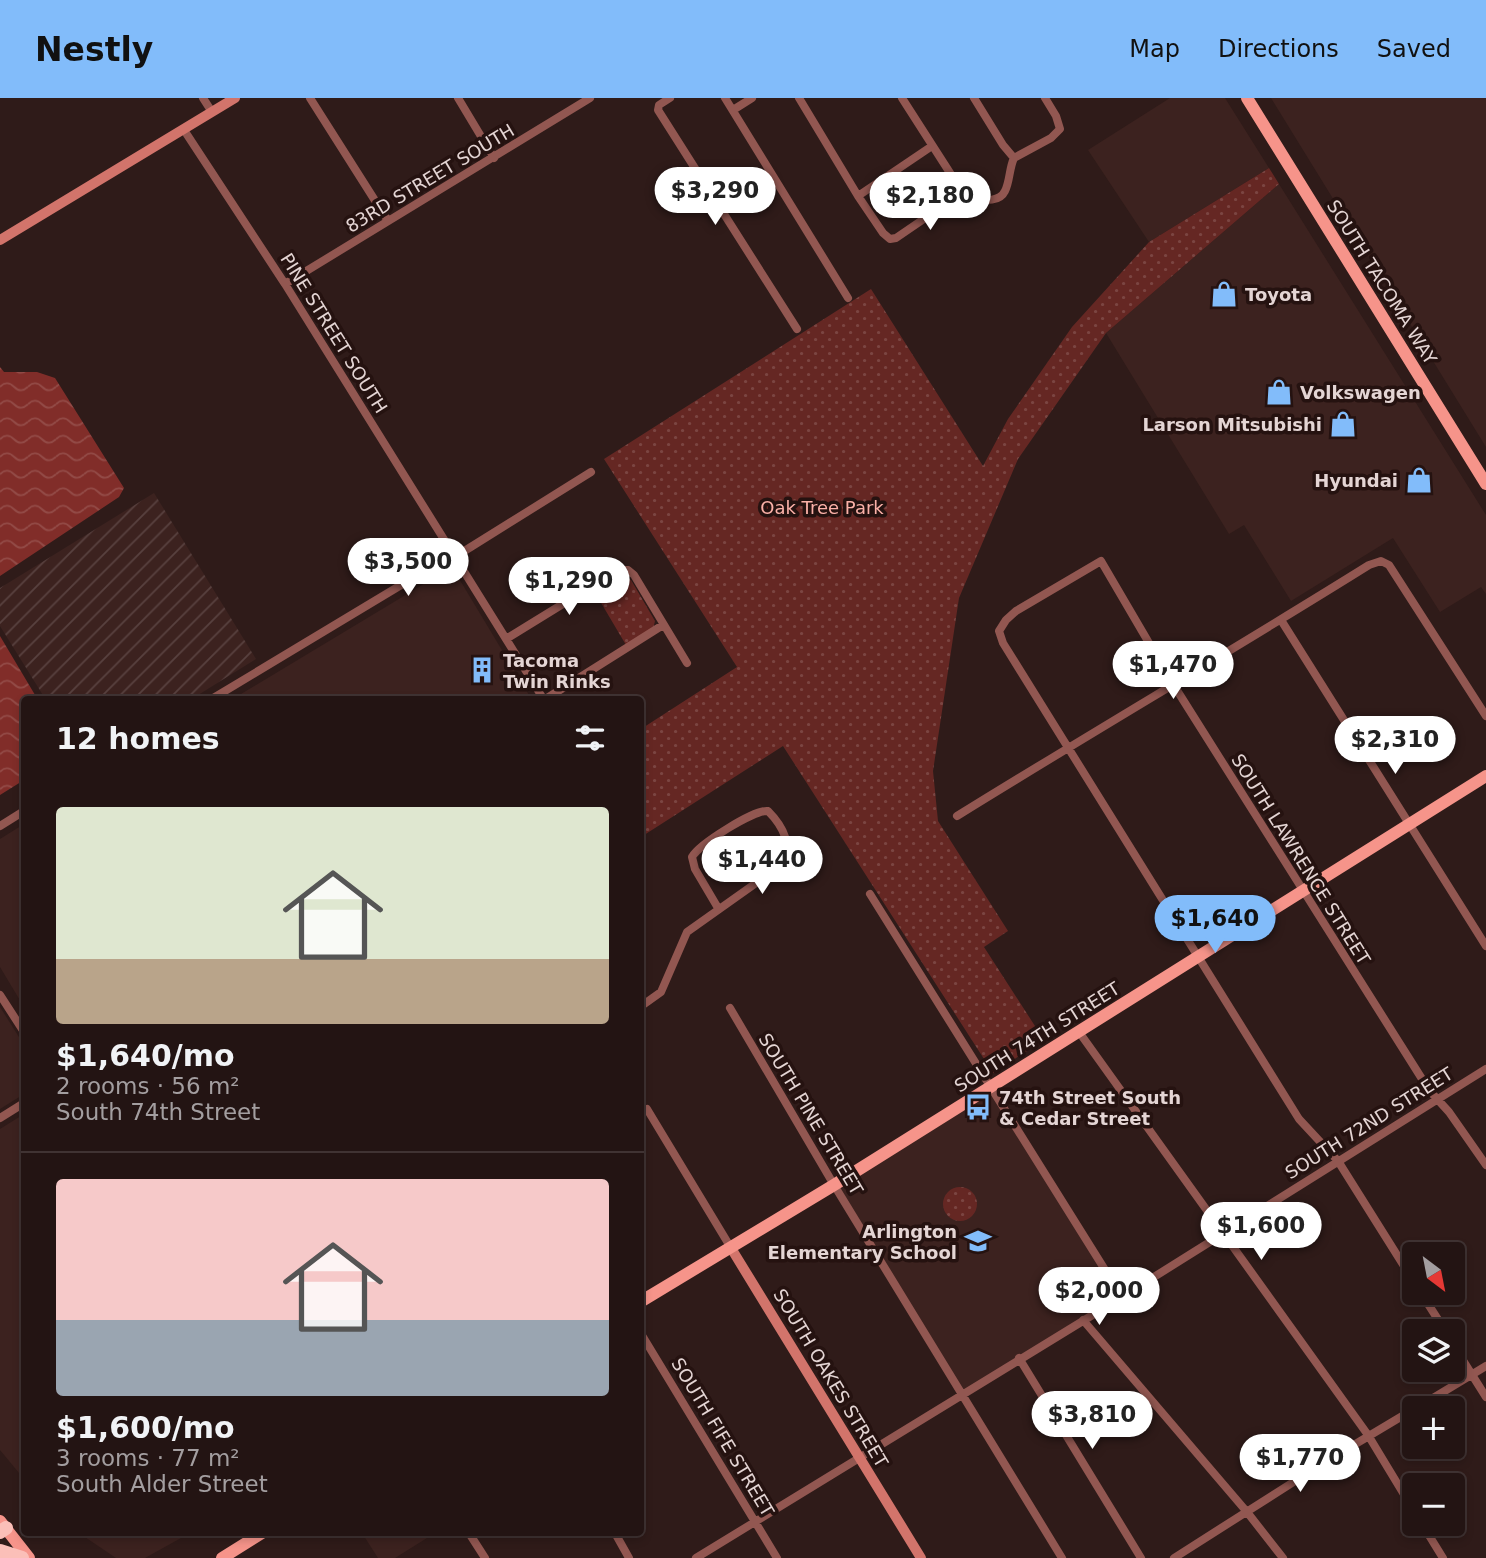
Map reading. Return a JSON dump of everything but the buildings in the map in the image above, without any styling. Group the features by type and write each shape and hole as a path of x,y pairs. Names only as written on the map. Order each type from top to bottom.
{"highway":[{"path":"0,1551 22,1558"}],"main road":[{"name":"SOUTH TACOMA WAY","path":"1249,99 1486,485"},
{"name":"SOUTH 74TH STREET","path":"644,1300 834,1185 1486,776"},
{"path":"2,1527 30,1558"},
{"path":"222,1558 257,1536"}],"street":[{"path":"203,98 212,112"},
{"path":"0,240 235,98"},
{"path":"310,98 388,221"},
{"path":"458,98 495,158"},
{"name":"83RD STREET SOUTH","path":"285,284 590,98"},
{"path":"670,98 659,105 658,110 797,329"},
{"path":"725,98 848,298"},
{"path":"733,110 752,98"},
{"path":"799,98 858,196 890,239 896,238 953,200 962,197 999,199 1006,191 1014,158 1051,138 1060,129 1045,98"},
{"path":"902,98 962,197"},
{"path":"974,98 1014,158"},
{"name":"PINE STREET SOUTH","path":"184,130 285,284 455,555"},
{"path":"858,196 932,146"},
{"path":"217,696 441,561 466,550 591,472"},
{"path":"455,555 542,696"},
{"name":"SOUTH LAWRENCE STREET","path":"1068,747 1003,643 999,631 1016,611 1101,561 1173,684 1429,1090 1486,1165"},
{"path":"957,816 1369,565 1381,561 1390,565 1486,716"},
{"path":"506,639 618,570 628,570 638,581 687,663"},
{"path":"1281,620 1486,946"},
{"path":"550,696 663,625"},
{"path":"1068,747 1299,1119 1338,1161 1402,1263"},
{"path":"644,1004 661,992 687,932 785,860 788,846 786,838 771,813 762,810 701,846 692,857 695,870 718,908"},
{"path":"0,826 21,813"},
{"path":"870,894 1122,1297"},
{"path":"0,995 21,1027"},
{"name":"SOUTH PINE STREET","path":"730,1008 834,1185 1062,1558"},
{"path":"1079,1032 1368,1435 1402,1491"},
{"name":"SOUTH 72ND STREET","path":"696,1558 1122,1297 1486,1069"},
{"path":"0,1118 21,1105"},
{"name":"SOUTH OAKES STREET","path":"647,1109 920,1558"},
{"path":"1083,1320 1283,1558"},
{"name":"SOUTH FIFE STREET","path":"644,1339 778,1558"},
{"path":"1019,1358 1141,1558"},
{"path":"1465,1363 1486,1397"},
{"path":"1436,1396 1486,1366"},
{"path":"1174,1558 1402,1416"},
{"path":"471,1536 485,1558"},
{"path":"617,1536 629,1558"},
{"path":"1429,1536 1443,1558"}],"shaded area":[{"path":"1170,98 1225,98 1269,168 1149,242 1088,150"},
{"path":"1271,98 1486,98 1486,447"},
{"path":"1279,184 1486,515 1486,594 1481,587 1440,612 1393,538 1291,601 1244,525 1229,534 1106,333"},
{"path":"154,493 256,659 196,696 44,696 0,626 0,588"},
{"path":"452,567 530,696 238,696"},
{"path":"21,826 21,1002 0,967 0,839"},
{"path":"0,1007 21,1040 21,1096 0,1109"},
{"name":"Arlington Elementary School","path":"990,1087 1122,1297 962,1394 834,1185"},
{"path":"21,1116 21,1475 0,1450 0,1129"},
{"path":"83,1536 185,1536 145,1558 116,1558"},
{"path":"364,1536 430,1536 395,1558 378,1558"}],"green space":[{"name":"Oak Tree Park","path":"1269,168 1279,184 1106,333 1018,459 959,598 933,771 938,821 1008,931 984,947 1044,1040 993,1073 783,746 644,835 644,727 737,667 604,459 871,289 983,466 1008,419 1072,327 1149,242"},
{"path":"624,576 631,580 655,621 653,629 626,645 597,596 598,591"},
{"path":"960,1187 972,1192 977,1204 972,1216 960,1221 948,1216 943,1204 948,1192"}],"water":[{"path":"0,367 4,372 37,372 55,378 124,488 119,497 0,576"},
{"path":"0,636 36,696 21,696 21,782 0,795"}],"place":[{"name":"Toyota","path":"1224,294"},
{"name":"Volkswagen","path":"1279,392"},
{"name":"Larson Mitsubishi","path":"1343,424"},
{"name":"Hyundai","path":"1419,480"},
{"name":"Tacoma Twin Rinks","path":"482,670"},
{"name":"74th Street South & Cedar Street","path":"978,1107"},
{"name":"Arlington Elementary School","path":"978,1241"}]}
